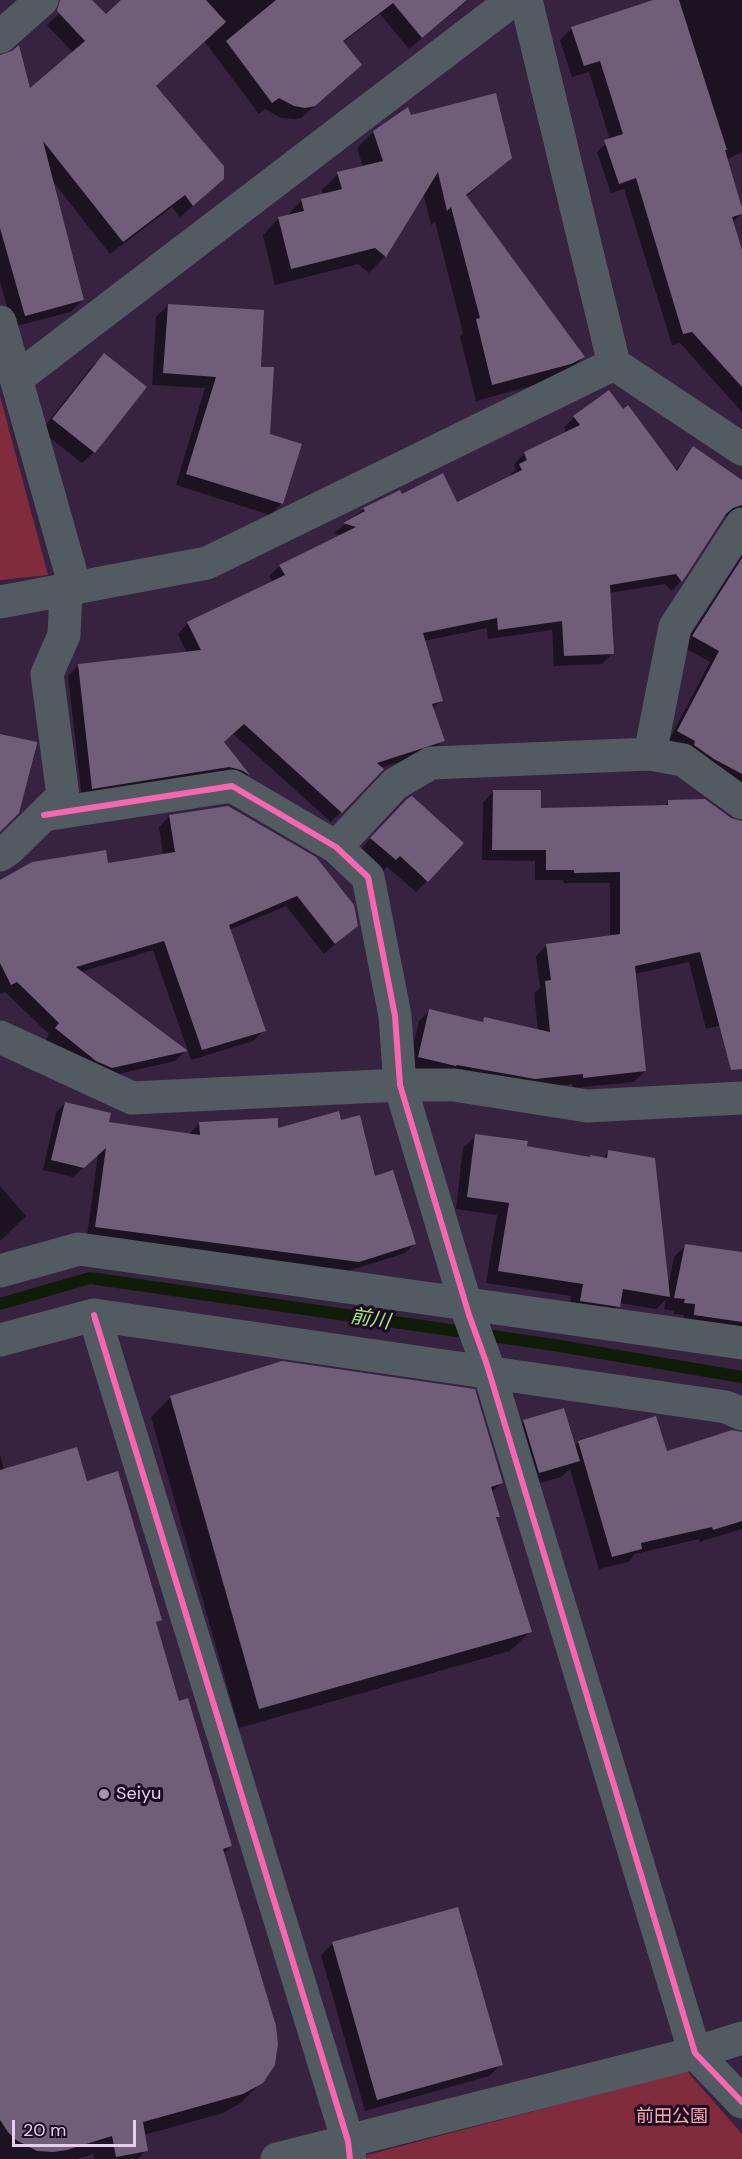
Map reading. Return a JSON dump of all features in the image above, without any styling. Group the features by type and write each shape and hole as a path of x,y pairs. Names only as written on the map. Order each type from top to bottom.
{"street":[{"path":"0,38 42,0"},
{"path":"16,379 513,0"},
{"path":"526,0 614,364 742,449"},
{"path":"0,322 70,589 64,635 46,674 63,796 0,855"},
{"path":"0,602 207,563 614,364"},
{"path":"650,754 675,627 742,524"},
{"path":"336,847 395,784 431,763 650,754 683,760 742,803"},
{"path":"44,815 232,786 336,847 368,877 395,1016 400,1085 468,1309 488,1367 695,2053 742,2102"},
{"path":"0,1037 132,1098 400,1085 454,1085 587,1106 742,1098"},
{"path":"0,1271 79,1249 468,1309 742,1343"},
{"path":"94,1315 349,2150"},
{"path":"0,1340 94,1315 488,1367 726,1407 742,1414"},
{"path":"277,2159 349,2150 742,2038"}],"green space":[{"path":"0,396 48,575 0,580"},
{"name":"前田公園","path":"687,2071 742,2134 742,2159 367,2159 367,2155"}],"building":[{"path":"60,0 92,0 106,14 121,0 206,0 226,22 156,86 224,166 224,179 193,206 185,195 123,242 43,141 84,300 25,316 0,228 0,55 12,51 19,45 30,88 85,41 57,11"},
{"path":"276,0 467,0 422,38 393,3 343,41 362,65 315,106 305,108 294,106 279,98 272,103 226,41"},
{"path":"653,0 679,0 727,150 725,150 742,208 742,214 732,217 742,250 742,387 692,332 683,334 636,178 619,184 604,140 623,134 600,61 584,66 571,27"},
{"path":"496,93 512,158 466,195 585,357 571,364 492,385 476,319 480,318 451,207 447,211 438,172 386,257 375,248 291,269 278,217 304,211 301,199 342,189 337,172 383,161 373,131 408,107 411,115"},
{"path":"168,304 264,310 261,367 274,367 270,434 302,444 283,504 186,474 216,377 163,373"},
{"path":"104,353 147,387 95,453 52,419"},
{"path":"609,390 623,409 628,405 677,471 693,446 742,480 742,505 726,514 682,582 676,574 610,585 614,654 564,656 562,621 498,630 497,618 423,633 443,701 432,704 445,741 377,763 384,769 342,813 244,724 224,742 250,775 229,767 92,789 78,664 201,650 187,622 285,575 279,565 356,527 343,523 365,511 363,508 400,490 402,494 443,473 457,502 522,470 519,464 527,460 524,452 580,425 573,416"},
{"path":"742,558 742,774 714,759 694,745 695,741 677,731 719,651 692,636"},
{"path":"0,734 37,742 37,744 19,813 0,832"},
{"path":"493,790 541,790 541,808 668,805 668,800 705,799 731,818 742,821 742,1069 731,1070 700,952 635,966 646,1071 583,1078 583,1074 535,1079 456,1066 418,1057 429,1009 483,1022 484,1017 550,1032 545,981 551,980 546,944 620,934 620,872 574,873 574,870 546,870 546,850 492,850"},
{"path":"412,796 464,843 428,882 400,856 396,860 370,838"},
{"path":"228,806 316,857 354,905 358,926 335,944 297,896 229,925 266,1031 202,1050 164,941 76,967 188,1051 112,1068 96,1061 55,1028 59,1023 17,982 11,985 0,963 0,880 32,862 106,850 108,863 175,852 169,815"},
{"path":"65,1102 111,1113 109,1122 200,1135 199,1122 278,1118 278,1128 339,1111 341,1120 360,1115 375,1176 393,1170 416,1244 359,1262 95,1227 106,1148 84,1168 51,1160"},
{"path":"475,1134 528,1141 527,1146 590,1157 590,1155 607,1158 608,1150 655,1158 670,1297 623,1289 620,1307 580,1301 583,1284 498,1271 509,1203 467,1197"},
{"path":"685,1244 742,1252 742,1322 694,1315 695,1304 684,1303 685,1299 674,1298"},
{"path":"282,1361 475,1389 503,1483 491,1487 500,1517 496,1517 532,1632 259,1709 170,1396"},
{"path":"564,1408 580,1461 539,1473 523,1420"},
{"path":"656,1416 667,1451 732,1430 742,1432 742,1521 713,1530 712,1527 641,1543 642,1549 612,1557 578,1441"},
{"name":"Seiyu","path":"77,1447 87,1481 118,1471 162,1620 156,1622 179,1701 188,1698 232,1846 223,1849 276,2026 278,2044 275,2065 263,2083 243,2094 143,2122 148,2151 116,2157 112,2136 67,2150 37,2151 16,2140 0,2120 0,1470"},
{"path":"458,1907 503,2065 377,2100 332,1942"}],"waterway":[{"name":"前川","path":"0,1304 90,1278 554,1345 742,1377"}],"cycle path":[{"path":"44,815 232,786 336,847 368,877 395,1016 400,1085 469,1315 486,1362 695,2053 742,2102"},
{"path":"94,1315 348,2141 350,2159"}],"place":[{"name":"Seiyu","path":"104,1794"}]}
